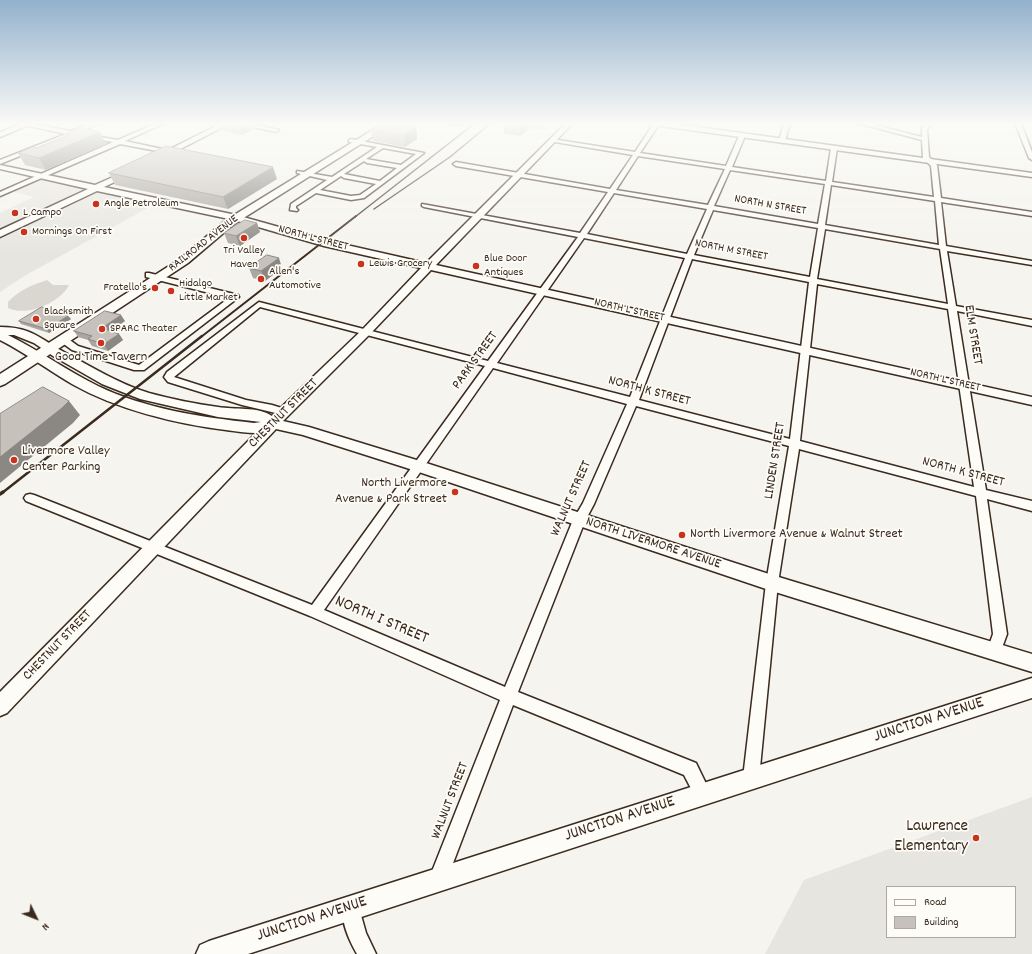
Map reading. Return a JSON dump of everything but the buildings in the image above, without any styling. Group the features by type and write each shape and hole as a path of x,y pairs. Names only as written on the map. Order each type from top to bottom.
{"main road":[{"name":"RAILROAD AVENUE","path":"0,381 41,350 154,277 191,256 217,232 312,168"},
{"name":"RAILROAD AVENUE","path":"0,371 64,340 154,277 207,230 237,219"}],"street":[{"name":"NORTH L STREET","path":"2,168 237,219 327,244 1032,401"},
{"path":"0,194 62,168"},
{"path":"2,231 96,188 136,168"},
{"path":"295,210 292,209 293,206 350,168"},
{"path":"315,191 358,198 364,196 401,168"},
{"name":"NORTH N STREET","path":"476,168 1032,263"},
{"name":"CHESTNUT STREET","path":"0,706 284,412 366,332 526,168"},
{"name":"PARK STREET","path":"315,612 492,364 582,236 628,168"},
{"path":"725,168 1032,214"},
{"name":"WALNUT STREET","path":"438,879 579,520 588,504 633,402 690,255 712,208 728,168"},
{"name":"LINDEN STREET","path":"751,778 772,583 794,444 813,280 831,168"},
{"name":"ELM STREET","path":"934,168 943,248 981,493 1000,634 994,651"},
{"path":"978,168 1032,175"},
{"path":"303,173 333,179"},
{"path":"344,176 382,183"},
{"name":"NORTH M STREET","path":"424,205 582,236 690,255 1032,323"},
{"path":"64,340 75,348 136,368 141,368 236,297 154,277"},
{"name":"NORTH K STREET","path":"284,412 237,401 171,380 169,377 170,374 259,304 1032,506"},
{"path":"0,331 16,331 41,350"},
{"path":"0,335 41,350"},
{"name":"NORTH LIVERMORE AVENUE","path":"41,350 77,381 94,390 153,410 211,423 254,428 274,424 304,430 418,466 772,583 1032,663"},
{"name":"NORTH I STREET","path":"30,498 315,612 509,696 690,769 704,794"},
{"name":"JUNCTION AVENUE","path":"209,954 1032,688"},
{"path":"351,907 357,936 366,954"}],"shaded area":[{"path":"44,179 155,204 26,275 0,292 0,213 34,197 14,192"},
{"path":"47,280 53,285 69,285 65,292 51,303 42,307 24,311 8,308 8,302 21,291"},
{"name":"Lawrence Elementary","path":"1032,797 1032,954 765,954 804,880"}],"railway":[{"path":"355,217 418,168"},
{"path":"374,209 435,168"},
{"path":"201,337 356,216"},
{"path":"2,493 202,336"}],"place":[{"name":"Angle Petroleum","path":"96,204"},
{"name":"L Campo","path":"15,213"},
{"name":"Mornings On First","path":"24,232"},
{"name":"Tri Valley Haven","path":"244,238"},
{"name":"Lewis Grocery","path":"361,264"},
{"name":"Blue Door Antiques","path":"476,266"},
{"name":"Allen's Automotive","path":"261,279"},
{"name":"Fratello's","path":"155,288"},
{"name":"Hidalgo Little Market","path":"171,291"},
{"name":"Blacksmith Square","path":"36,319"},
{"name":"SPARC Theater","path":"102,329"},
{"name":"Good Time Tavern","path":"101,343"},
{"name":"Livermore Valley Center Parking","path":"14,460"},
{"name":"North Livermore Avenue & Park Street","path":"455,492"},
{"name":"North Livermore Avenue & Walnut Street","path":"682,535"},
{"name":"Lawrence Elementary","path":"976,838"}]}
